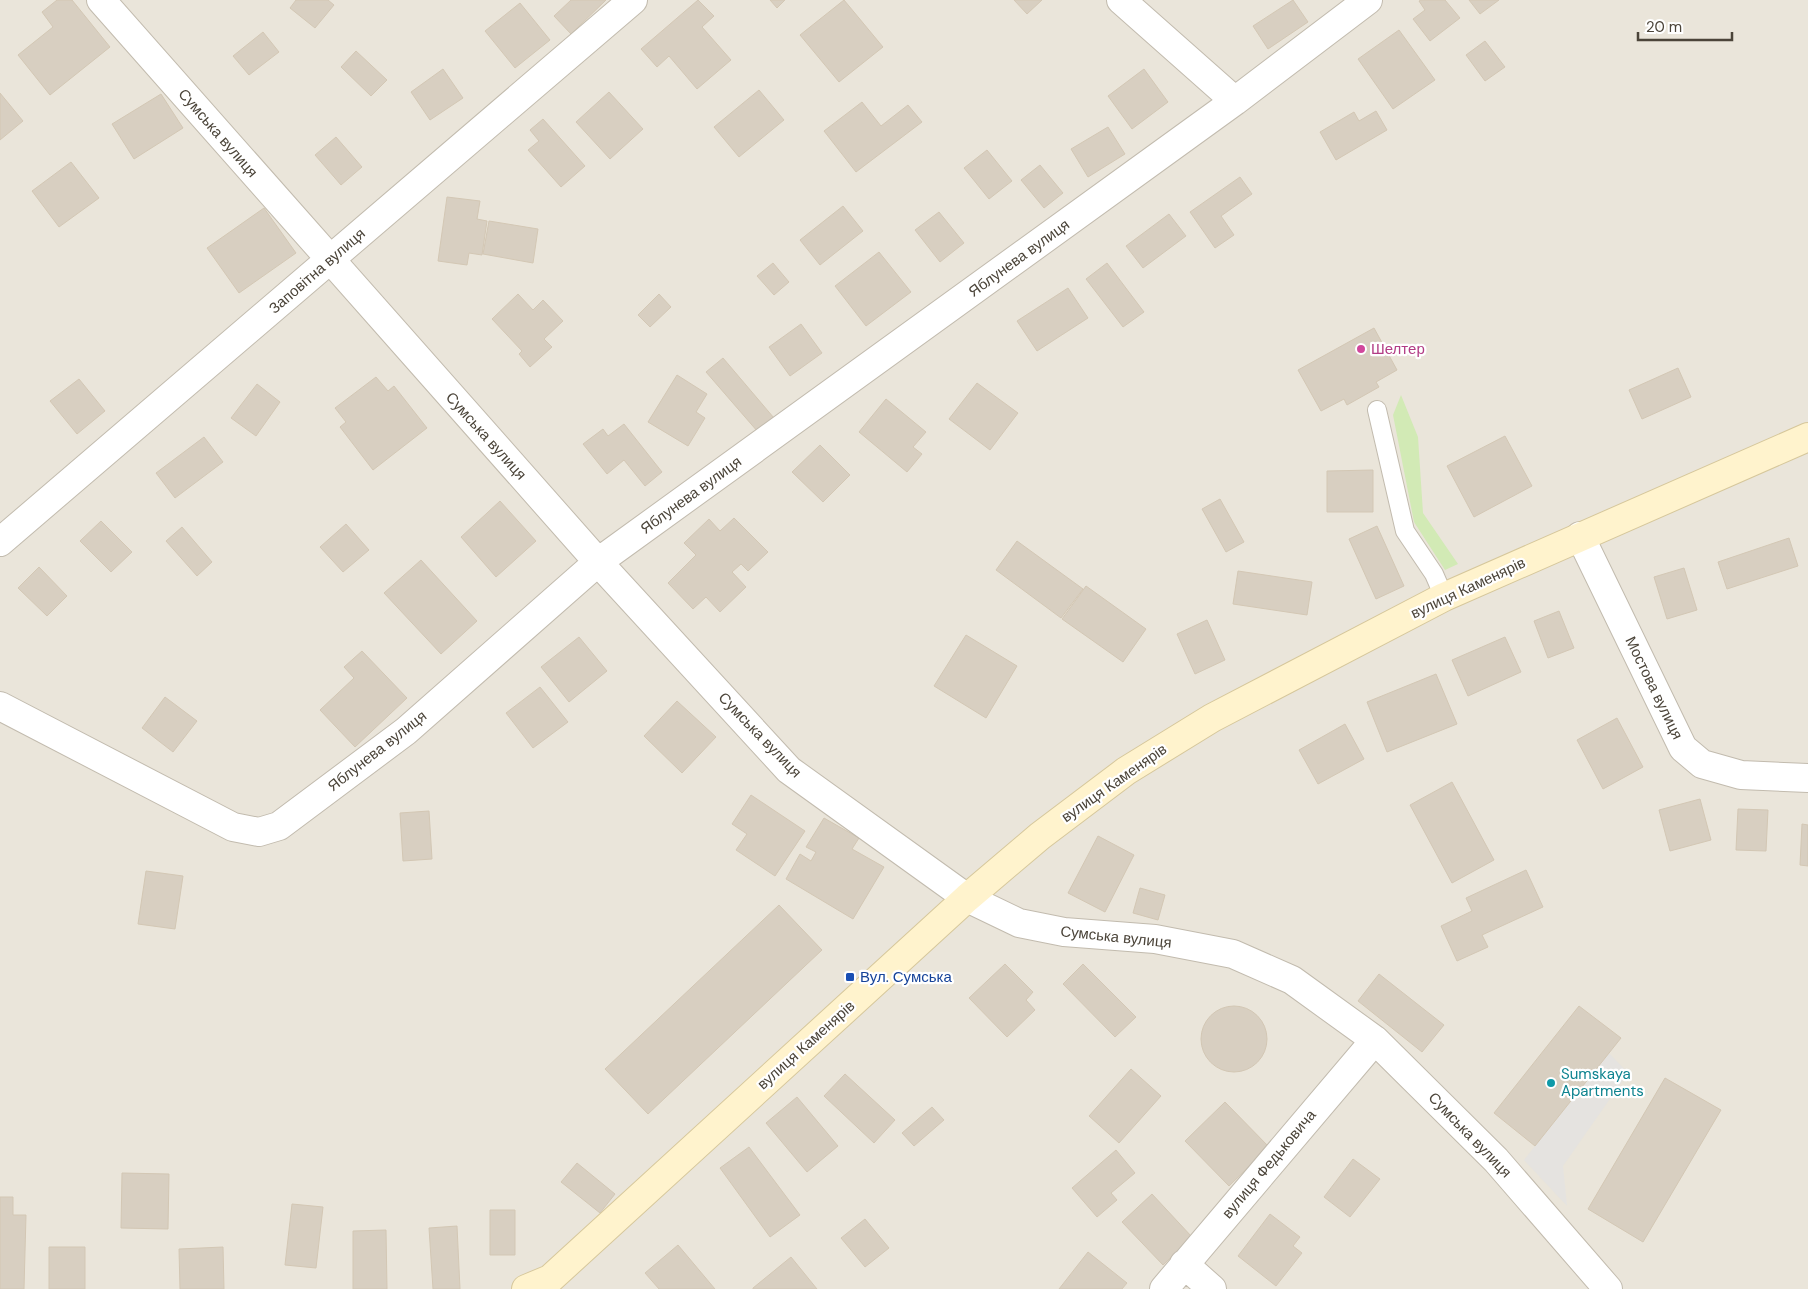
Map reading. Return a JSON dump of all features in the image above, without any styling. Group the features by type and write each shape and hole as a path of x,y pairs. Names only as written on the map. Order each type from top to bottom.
{"street":[{"name":"Сумська вулиця","path":"101,0 598,562 790,770 967,898 1019,923 1064,932 1155,939 1233,954 1292,980 1375,1040 1496,1160 1608,1289"},
{"name":"Заповітна вулиця","path":"0,542 633,0"},
{"path":"1121,0 1235,101"},
{"name":"Яблунева вулиця","path":"0,706 233,827 258,832 279,826 406,731 598,562 1235,101 1368,0"},
{"name":"вулиця Каменярів","path":"526,1289 550,1279 967,898 1040,836 1126,771 1212,718 1444,597 1808,437"},
{"name":"Мостова вулиця","path":"1580,536 1683,748 1702,764 1741,775 1808,778"},
{"name":"вулиця Федьковича","path":"1164,1289 1375,1040"},
{"path":"1184,1264 1212,1289"}],"lane":[{"path":"1377,410 1405,531 1434,574 1444,597"}],"shaded area":[{"path":"0,0 1808,0 1808,1289 0,1289"},
{"path":"1609,1053 1628,1073 1563,1166 1567,1206 1524,1160"}],"green space":[{"path":"1401,395 1418,437 1423,513 1458,564 1445,570 1414,522 1393,415"}],"building":[{"path":"57,0 72,0 110,47 50,95 18,55 53,27 42,12"},
{"path":"296,0 328,0 334,5 315,28 290,8"},
{"path":"571,0 606,0 571,34 554,16"},
{"path":"698,0 714,16 702,27 731,60 697,89 669,56 657,67 641,49"},
{"path":"770,0 785,0 777,8"},
{"path":"844,0 883,47 839,82 800,35"},
{"path":"1014,0 1042,0 1027,14"},
{"path":"1293,0 1308,22 1268,49 1253,26"},
{"path":"1445,0 1460,18 1430,41 1413,19 1425,10 1419,1"},
{"path":"1469,0 1499,0 1480,14"},
{"path":"520,3 550,40 515,68 485,31"},
{"path":"1399,30 1435,80 1393,109 1358,59"},
{"path":"263,32 279,52 249,75 233,56"},
{"path":"1485,41 1505,67 1485,81 1466,55"},
{"path":"356,51 387,80 371,96 341,67"},
{"path":"443,69 463,98 430,120 411,92"},
{"path":"1144,69 1168,102 1132,129 1108,96"},
{"path":"759,90 784,120 739,157 714,127"},
{"path":"609,92 643,129 610,159 576,122"},
{"path":"0,93 23,121 0,140"},
{"path":"161,94 183,128 134,159 112,124"},
{"path":"862,102 881,126 908,105 922,122 856,172 824,131"},
{"path":"1376,111 1387,130 1336,160 1320,132 1354,112 1359,121"},
{"path":"543,119 585,166 561,187 528,150 539,141 530,130"},
{"path":"1108,127 1125,154 1088,177 1071,149"},
{"path":"336,137 362,167 341,185 315,155"},
{"path":"987,150 1012,181 989,199 964,168"},
{"path":"71,162 99,198 59,227 32,191"},
{"path":"1040,165 1063,193 1044,208 1021,180"},
{"path":"1240,177 1252,194 1221,216 1234,235 1215,248 1190,212"},
{"path":"447,197 480,201 477,219 487,221 482,255 469,253 467,265 438,261"},
{"path":"843,206 863,231 820,265 800,240"},
{"path":"264,208 296,253 239,293 207,248"},
{"path":"939,212 964,243 940,262 915,230"},
{"path":"1169,214 1186,236 1143,268 1126,246"},
{"path":"489,221 538,229 533,263 483,254"},
{"path":"879,252 911,292 866,326 835,286"},
{"path":"773,263 789,282 774,295 757,276"},
{"path":"1107,263 1144,312 1123,327 1086,279"},
{"path":"1068,288 1088,318 1037,351 1017,321"},
{"path":"518,294 533,310 543,300 563,321 544,339 552,347 530,367 519,354 522,351 492,319"},
{"path":"659,294 671,307 650,327 638,315"},
{"path":"801,324 822,353 790,376 769,347"},
{"name":"Шелтер","path":"1374,328 1397,370 1376,382 1379,387 1347,405 1344,399 1321,411 1298,370"},
{"path":"723,358 774,418 758,432 706,372"},
{"path":"1678,368 1691,397 1642,419 1629,390"},
{"path":"677,375 707,394 696,412 705,418 688,446 648,422"},
{"path":"376,377 388,391 394,386 427,428 373,470 340,427 346,422 335,408"},
{"path":"79,379 105,411 77,434 50,401"},
{"path":"977,383 1018,413 990,450 949,419"},
{"path":"257,384 280,402 256,436 231,418"},
{"path":"886,399 926,432 913,447 922,454 907,472 859,432"},
{"path":"624,424 662,472 645,486 624,460 607,474 583,444 603,429 608,436"},
{"path":"1505,436 1532,486 1474,517 1447,466"},
{"path":"204,437 223,462 175,498 156,473"},
{"path":"820,445 850,475 823,502 792,472"},
{"path":"1373,470 1373,512 1327,512 1327,471"},
{"path":"1220,499 1244,542 1226,552 1202,509"},
{"path":"500,501 536,541 496,577 461,537"},
{"path":"734,518 768,552 748,571 741,564 732,572 746,587 720,612 706,597 693,609 668,583 696,555 684,543 709,519 720,531"},
{"path":"101,521 132,552 111,572 80,541"},
{"path":"346,524 369,550 343,572 320,547"},
{"path":"1377,526 1404,586 1376,599 1349,539"},
{"path":"182,527 212,562 197,576 166,541"},
{"path":"1789,538 1798,566 1727,589 1718,562"},
{"path":"1017,541 1083,589 1061,618 996,570"},
{"path":"421,560 477,621 441,654 384,593"},
{"path":"39,567 67,596 47,616 18,588"},
{"path":"1684,568 1697,610 1667,619 1654,577"},
{"path":"1238,571 1312,582 1307,615 1233,604"},
{"path":"1086,586 1146,629 1123,662 1062,619"},
{"path":"1559,611 1574,648 1548,658 1534,621"},
{"path":"1207,620 1225,660 1195,674 1177,634"},
{"path":"966,635 1017,666 986,718 934,686"},
{"path":"579,637 607,671 569,702 541,667"},
{"path":"1505,637 1521,672 1468,696 1452,660"},
{"path":"362,651 407,698 355,747 320,710 354,678 344,667"},
{"path":"1436,674 1457,724 1387,752 1367,702"},
{"path":"540,687 568,722 533,748 506,713"},
{"path":"165,697 197,721 173,752 142,728"},
{"path":"677,701 716,737 682,773 644,736"},
{"path":"1617,718 1643,767 1603,789 1577,740"},
{"path":"1345,724 1364,759 1318,784 1299,750"},
{"path":"1452,782 1494,860 1452,883 1410,805"},
{"path":"751,795 805,831 775,876 736,850 747,834 732,824"},
{"path":"1700,799 1711,840 1670,851 1659,810"},
{"path":"1738,809 1768,810 1766,851 1736,850"},
{"path":"429,811 432,859 403,861 400,813"},
{"path":"824,818 859,838 852,849 884,867 853,919 786,879 800,854 811,861 816,852 806,847"},
{"path":"1802,824 1808,825 1808,866 1800,865"},
{"path":"1098,836 1134,855 1105,912 1068,893"},
{"path":"1526,870 1543,907 1482,935 1488,947 1457,961 1441,926 1472,911 1466,898"},
{"path":"146,871 183,876 175,929 138,924"},
{"path":"1140,888 1165,895 1158,920 1133,913"},
{"path":"779,905 822,950 648,1114 605,1069"},
{"path":"1005,964 1033,992 1026,1000 1035,1010 1007,1037 969,998"},
{"path":"1083,964 1136,1017 1115,1037 1063,984"},
{"path":"1379,974 1444,1025 1422,1052 1358,1001"},
{"path":"1234,1006 1247,1009 1257,1016 1264,1026 1267,1039 1264,1052 1257,1062 1247,1069 1234,1072 1221,1069 1211,1062 1204,1052 1201,1039 1204,1026 1211,1016 1221,1009"},
{"name":"Sumskaya Apartments","path":"1579,1006 1621,1038 1535,1146 1494,1113"},
{"path":"1131,1069 1161,1096 1119,1143 1089,1116"},
{"path":"845,1074 895,1120 874,1143 824,1096"},
{"path":"1665,1078 1721,1110 1643,1242 1588,1209"},
{"path":"797,1097 838,1146 807,1172 766,1123"},
{"path":"1225,1102 1269,1147 1229,1186 1185,1141"},
{"path":"932,1107 944,1120 914,1146 902,1133"},
{"path":"749,1147 800,1215 770,1237 720,1168"},
{"path":"1116,1150 1135,1173 1111,1193 1117,1200 1097,1217 1072,1188"},
{"path":"1353,1159 1380,1179 1350,1217 1324,1197"},
{"path":"577,1163 615,1194 600,1213 561,1182"},
{"path":"122,1173 169,1174 168,1229 121,1228"},
{"path":"1152,1194 1192,1237 1163,1265 1122,1222"},
{"path":"0,1197 13,1197 13,1215 26,1215 24,1289 0,1289"},
{"path":"292,1204 323,1207 316,1268 285,1265"},
{"path":"490,1210 515,1210 515,1255 490,1255"},
{"path":"1270,1214 1300,1237 1293,1246 1302,1253 1276,1286 1238,1256"},
{"path":"865,1219 889,1248 865,1267 841,1238"},
{"path":"457,1226 460,1289 433,1289 429,1228"},
{"path":"386,1230 387,1289 353,1289 353,1231"},
{"path":"678,1245 715,1289 659,1289 645,1273"},
{"path":"49,1247 85,1247 85,1289 49,1289"},
{"path":"223,1247 224,1289 180,1289 179,1249"},
{"path":"1088,1252 1127,1283 1122,1289 1059,1289"},
{"path":"791,1257 817,1289 753,1289 753,1288"}],"place":[{"name":"Шелтер","path":"1361,349"},
{"name":"Вул. Сумська","path":"850,977"},
{"name":"Sumskaya Apartments","path":"1551,1083"}]}
